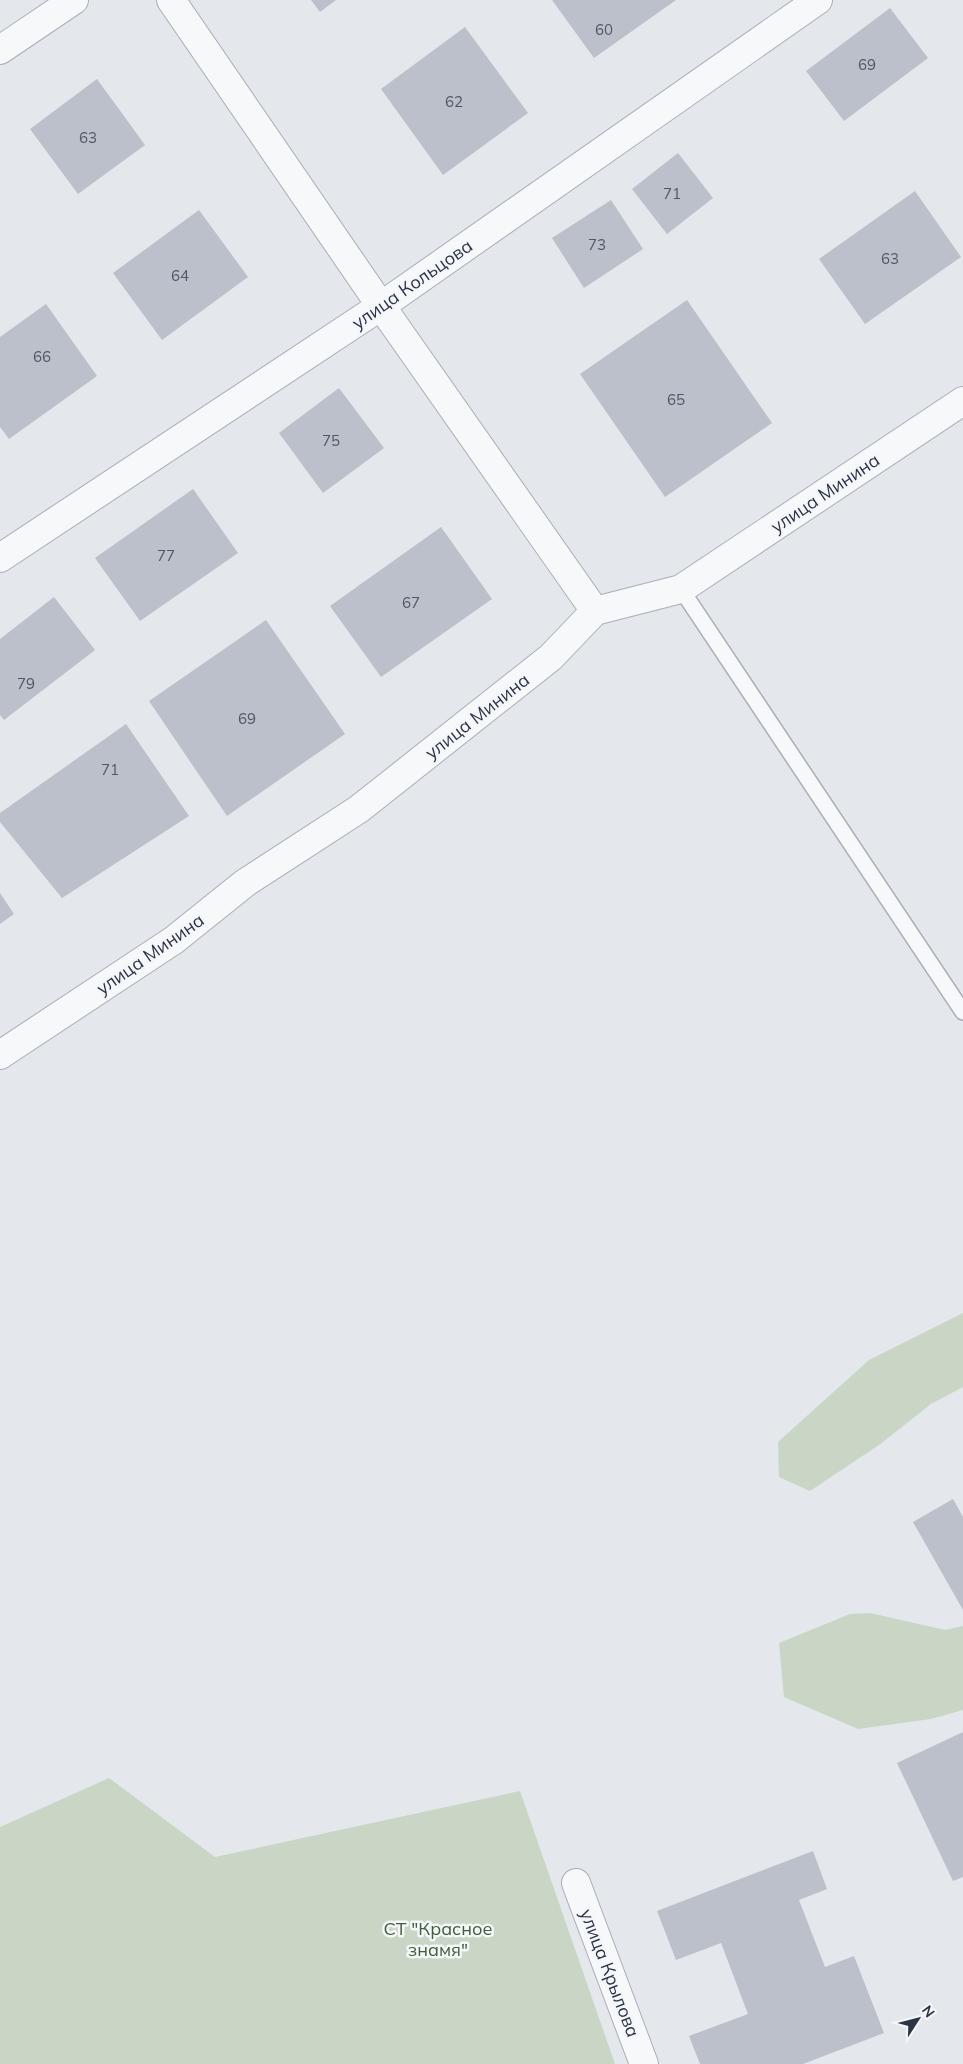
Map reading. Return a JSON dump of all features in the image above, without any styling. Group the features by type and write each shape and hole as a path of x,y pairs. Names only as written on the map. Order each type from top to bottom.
{"street":[{"path":"0,50 74,0"},
{"path":"171,0 381,306 595,611"},
{"name":"улица Кольцова","path":"0,558 381,306 818,0"},
{"name":"улица Минина","path":"0,1055 174,940 246,883 359,809 552,657 595,611 681,589 963,401"},
{"name":"улица Крылова","path":"576,1883 644,2064"}],"lane":[{"path":"681,589 963,1012"}],"green space":[{"path":"963,1313 963,1387 931,1404 879,1445 810,1491 779,1477 778,1442 869,1360"},
{"path":"870,1613 945,1630 963,1626 963,1710 931,1719 858,1729 784,1697 779,1643 850,1614"},
{"name":"СТ \"Красное знамя\"","path":"109,1778 215,1857 520,1791 615,2064 0,2064 0,1827"}],"building":[{"path":"311,0 336,0 320,12"},
{"path":"552,0 676,0 594,58"},
{"path":"890,8 928,58 844,121 806,71"},
{"path":"465,27 528,113 443,175 381,89"},
{"path":"97,79 145,145 78,194 30,129"},
{"path":"678,153 713,198 667,234 632,189"},
{"path":"915,191 961,257 865,324 819,259"},
{"path":"611,200 643,249 584,288 552,238"},
{"path":"199,210 248,277 162,340 113,273"},
{"path":"687,300 772,423 665,497 580,374"},
{"path":"46,304 97,376 9,439 0,427 0,337"},
{"path":"339,388 384,448 323,493 279,433"},
{"path":"193,489 238,553 140,621 95,558"},
{"path":"441,527 492,599 381,677 330,606"},
{"path":"54,597 95,650 4,720 0,715 0,639"},
{"path":"266,620 345,734 227,816 149,701"},
{"path":"126,724 189,816 62,898 0,822 0,813"},
{"path":"0,893 14,914 0,924"},
{"path":"953,1499 963,1517 963,1610 913,1522"},
{"path":"963,1732 963,1877 953,1881 897,1763"},
{"path":"813,1851 827,1889 799,1900 825,1967 854,1956 884,2033 803,2064 700,2064 689,2036 748,2014 721,1943 676,1960 657,1911"}]}
